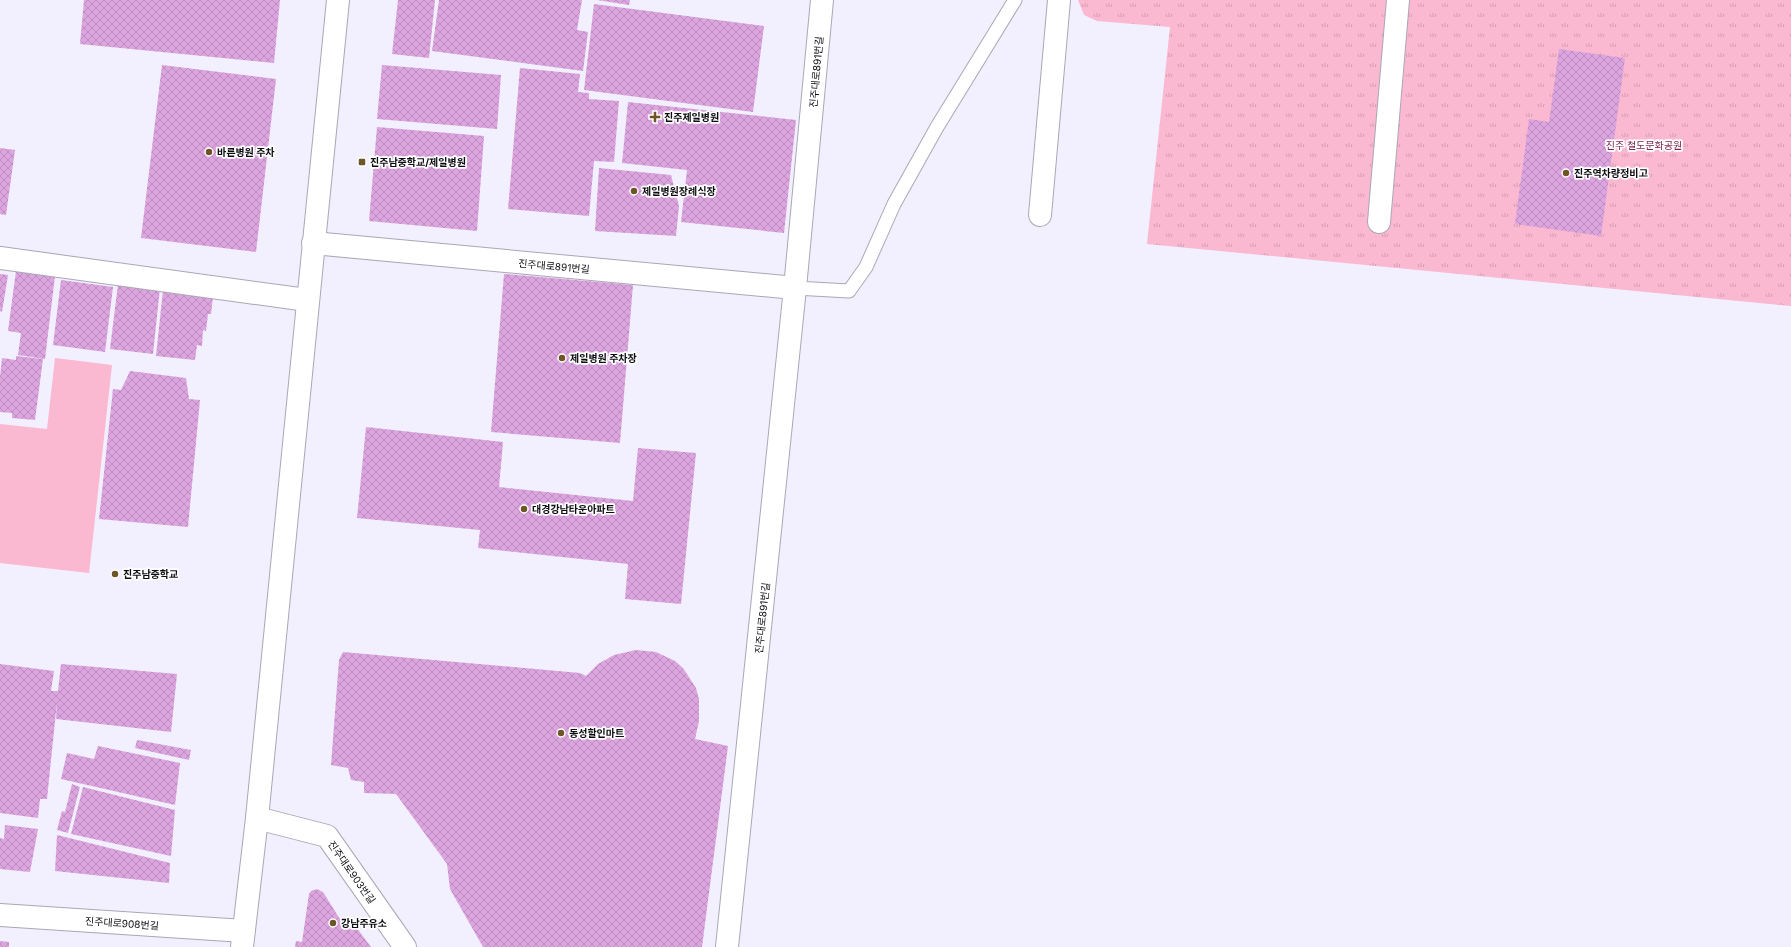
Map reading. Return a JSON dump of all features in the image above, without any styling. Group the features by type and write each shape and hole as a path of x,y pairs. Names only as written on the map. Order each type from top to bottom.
{"street":[{"path":"243,939 257,818 307,300 338,0"},
{"name":"진주대로891번길","path":"727,947 795,288 822,0"},
{"path":"1040,215 1059,0"},
{"path":"1379,222 1398,0"},
{"name":"진주대로891번길","path":"313,243 795,288"},
{"path":"0,258 307,300"},
{"name":"진주대로903번길","path":"257,818 327,836 405,947"},
{"name":"진주대로908번길","path":"0,915 243,939"}],"lane":[{"path":"795,288 849,291 866,267 894,204 933,134 1015,0"}],"green space":[{"name":"진주 철도문화공원","path":"1078,0 1791,0 1791,306 1147,244 1170,27 1097,21 1084,15"},
{"path":"55,358 112,365 89,573 0,563 0,424 47,429"}],"building":[{"path":"84,0 280,0 274,63 80,44"},
{"path":"398,0 435,0 429,58 392,54"},
{"path":"439,0 582,0 577,30 588,32 583,71 432,51"},
{"path":"597,0 630,0 629,5"},
{"path":"594,4 764,26 753,112 584,90"},
{"name":"진주역차량정비고","path":"1559,49 1625,58 1601,236 1515,224 1529,119 1549,122"},
{"name":"바른병원 주차","path":"162,65 276,79 256,252 141,238"},
{"path":"382,65 501,75 497,129 377,119"},
{"path":"520,68 580,74 578,92 589,93 589,99 619,101 614,162 594,161 589,216 508,209"},
{"path":"628,102 796,120 784,233 681,222 687,170 622,163"},
{"path":"377,127 484,136 477,231 369,221"},
{"path":"0,148 15,150 6,215 0,214"},
{"path":"599,168 671,175 679,206 676,236 595,231"},
{"path":"16,271 55,276 45,359 18,355 21,333 8,331"},
{"path":"0,274 8,275 2,312 0,311"},
{"name":"제일병원 주차장","path":"504,274 633,285 620,443 491,432"},
{"path":"61,280 113,287 105,352 53,345"},
{"path":"118,284 160,288 153,354 110,349"},
{"path":"163,290 213,296 211,314 208,314 206,331 203,330 202,346 197,345 195,360 156,356"},
{"path":"16,356 43,359 35,420 12,418 12,413 0,412 0,377 2,358 16,360"},
{"path":"130,371 186,378 189,399 200,400 188,527 99,519 113,389 121,390"},
{"name":"대경강남타운아파트","path":"366,427 503,442 499,487 633,501 638,448 696,453 681,604 625,599 628,564 478,548 480,530 357,518"},
{"path":"636,650 656,652 675,661 683,668 696,688 699,699 699,721 695,739 728,746 702,947 483,947 450,889 447,864 396,794 364,793 364,782 351,780 348,768 331,765 339,660 343,652 580,673 586,676 598,664 614,655"},
{"path":"0,664 54,671 51,691 58,691 61,664 177,674 171,732 56,719 57,702 47,799 40,799 38,818 0,813"},
{"path":"137,740 191,750 189,760 135,748"},
{"path":"98,746 180,763 175,805 61,779 67,753 94,759"},
{"path":"72,784 80,787 68,833 57,830 62,811 65,812"},
{"path":"83,787 175,810 171,856 71,834"},
{"path":"5,825 38,829 30,872 0,869 0,838 4,839"},
{"path":"57,835 170,863 169,883 55,871"},
{"path":"317,889 323,892 343,924 350,919 371,947 295,947 296,941 302,942 309,894 311,891"},
{"path":"0,941 9,942 9,947 0,947"}],"place":[{"name":"진주제일병원","path":"655,117"},
{"name":"바른병원 주차","path":"209,152"},
{"name":"진주남중학교/제일병원","path":"362,162"},
{"name":"진주역차량정비고","path":"1566,173"},
{"name":"제일병원장례식장","path":"634,191"},
{"name":"제일병원 주차장","path":"562,358"},
{"name":"대경강남타운아파트","path":"524,509"},
{"name":"진주남중학교","path":"115,574"},
{"name":"동성할인마트","path":"561,733"},
{"name":"강남주유소","path":"333,923"}]}
